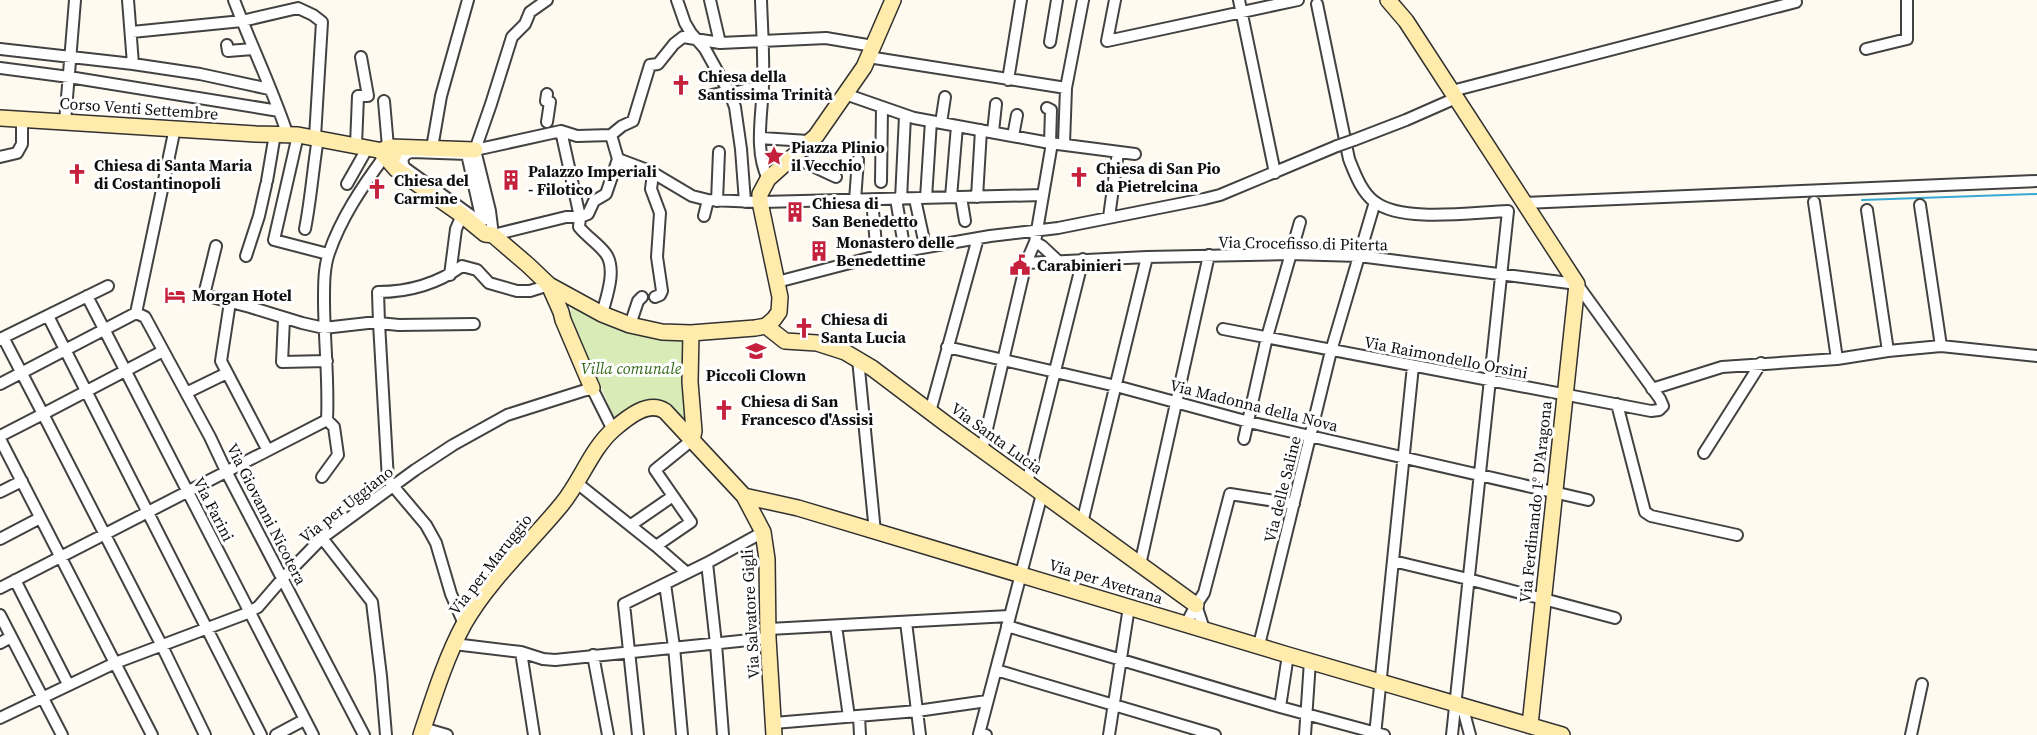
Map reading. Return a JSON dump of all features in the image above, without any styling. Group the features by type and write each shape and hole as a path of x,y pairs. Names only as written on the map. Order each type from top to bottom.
{"street":[{"path":"65,122 75,0"},
{"path":"128,0 133,64"},
{"path":"234,0 287,134 274,240 328,254"},
{"path":"432,148 441,96 468,0"},
{"path":"547,0 530,12 525,24 512,37 491,104 471,152 483,217 480,222 405,168 404,157 410,152 471,152 561,131 577,136 611,135 633,121 650,66 658,64 674,44 683,37 720,43 826,38 871,52 1008,80 1066,88"},
{"path":"361,57 368,96 358,96 379,150 396,169 485,234 493,236 549,285 602,314 630,326 662,332 691,333 766,326 779,312 777,282 752,202 735,107 730,92 705,49 685,23 677,0"},
{"path":"710,0 720,43"},
{"path":"761,0 763,85 760,138 764,170 768,179"},
{"path":"752,202 760,194 768,179 816,136 864,67 893,0"},
{"path":"1008,80 1021,0"},
{"path":"1050,42 1058,0"},
{"path":"1064,144 1066,88 1083,0"},
{"path":"1115,0 1107,41 1298,0"},
{"path":"1239,0 1275,173"},
{"path":"1388,0 1406,21 1577,284 1652,389 1722,367 1837,359 1941,346 2037,356"},
{"path":"1866,49 1906,39 1907,0"},
{"path":"777,282 877,256 978,238 1036,237 1043,239 1058,228 1220,195 1406,120 1454,95 1796,2"},
{"path":"1317,4 1349,159 1357,179 1375,202 1398,213 1415,215 1508,211 1468,579 1458,704 1452,735"},
{"path":"132,32 242,21 298,8 322,22 317,137 312,193 305,229"},
{"path":"227,45 228,51 253,49"},
{"path":"0,49 133,64 200,74 269,89"},
{"path":"0,68 279,111"},
{"path":"712,95 763,85"},
{"path":"547,94 546,101 550,102 547,122"},
{"path":"845,94 905,116 1051,143 1136,154"},
{"path":"923,236 921,198 936,122 945,98"},
{"path":"322,477 338,455 334,427 327,420 324,281 328,254 379,150 384,101"},
{"path":"993,132 996,104"},
{"path":"881,182 882,108"},
{"path":"982,450 1026,263 1036,237 1051,143 1051,110 1047,108"},
{"path":"1013,136 1017,115"},
{"path":"903,240 898,199 905,116"},
{"name":"Corso Venti Settembre","path":"0,118 317,137"},
{"path":"0,157 17,153 22,144 22,119"},
{"path":"957,126 956,197 966,221"},
{"path":"0,384 136,313 175,128"},
{"path":"977,195 981,130"},
{"path":"561,131 580,216 579,227 606,253 610,261 610,275 602,314"},
{"path":"246,256 259,216 266,183 287,134"},
{"path":"493,236 566,217 588,214 594,201 606,194 618,159 611,135"},
{"path":"317,137 379,150 432,148 471,152"},
{"path":"760,138 808,141"},
{"path":"347,184 379,150"},
{"path":"471,152 490,211 493,236"},
{"path":"704,216 713,200 719,152"},
{"path":"1109,217 1118,152"},
{"path":"791,156 836,177"},
{"path":"618,159 650,171 692,196 713,200 752,202 1042,195"},
{"path":"855,200 858,160"},
{"path":"653,174 651,189 660,213 657,257 659,294"},
{"path":"1524,203 2037,181"},
{"path":"872,200 877,256"},
{"name":"Via delle Saline","path":"1259,645 1331,351 1375,202"},
{"path":"1814,202 1837,359"},
{"path":"1920,205 1941,346"},
{"path":"1867,210 1888,351"},
{"path":"450,275 456,229 462,215"},
{"path":"1244,439 1267,337 1300,222"},
{"path":"1036,237 1057,260"},
{"path":"930,412 978,238"},
{"path":"216,246 204,295 324,328 379,323 474,324"},
{"name":"Via Crocefisso di Piterta","path":"1026,263 1147,256 1290,254 1359,256 1577,284"},
{"path":"1140,565 1209,255"},
{"path":"1082,523 1147,256"},
{"path":"1028,483 1083,259"},
{"path":"464,624 451,594 436,543 426,525 388,480 378,292 399,292 419,287 450,275 462,266 477,270 489,283 517,291 530,291 549,285"},
{"name":"Via Ferdinando 1° D'Aragona","path":"1530,725 1577,284"},
{"path":"549,285 592,388 613,430"},
{"path":"108,286 1,339 43,414 205,735"},
{"name":"Via Farini","path":"87,296 313,735"},
{"path":"630,326 638,301 642,297"},
{"path":"561,312 565,302 576,300"},
{"path":"230,302 221,361 267,449"},
{"name":"Via Giovanni Nicotera","path":"136,313 145,316 364,735"},
{"path":"48,316 261,735"},
{"path":"284,318 282,362 327,361"},
{"name":"Via Santa Lucia","path":"766,326 785,341 817,343 845,352 872,368 1196,605"},
{"name":"Via Raimondello Orsini","path":"1223,329 1651,411 1659,410 1663,406 1652,389"},
{"path":"656,546 691,522 655,470 692,440 694,431 690,382 691,333"},
{"name":"Via Madonna della Nova","path":"947,347 1004,358 1176,401 1249,422 1588,500"},
{"path":"152,735 0,437 163,351"},
{"path":"858,359 875,532"},
{"path":"1704,453 1761,363"},
{"path":"454,644 521,652 543,659 716,644 768,633 836,626 906,622 1008,621 1120,660 1378,734 1380,681 1413,366"},
{"path":"186,393 227,373"},
{"name":"Via per Uggiano","path":"0,718 115,663 250,612 258,607 322,538 453,445 507,415 592,388"},
{"path":"1617,404 1645,512 1651,516 1737,535"},
{"name":"Via per Maruggio","path":"422,732 454,644 464,624 488,591 562,504 600,444 613,430 645,408 655,406 665,411 692,440"},
{"path":"0,588 327,420"},
{"path":"692,440 744,496"},
{"path":"0,492 22,481"},
{"path":"577,483 687,573"},
{"path":"986,735 979,734 1042,494"},
{"path":"1186,624 1204,593 1230,494 1294,504"},
{"path":"631,525 673,496"},
{"name":"Via per Avetrana","path":"744,496 798,508 1562,735"},
{"name":"Via Salvatore Gigli","path":"744,496 763,532 767,559 768,633 774,729"},
{"path":"0,539 40,518"},
{"path":"638,735 631,652 624,604 763,532"},
{"path":"322,538 372,602 386,735"},
{"path":"1393,561 1615,618"},
{"path":"707,563 723,735"},
{"path":"15,580 68,684"},
{"path":"665,584 674,647 682,735"},
{"path":"1196,605 1204,629"},
{"path":"1109,735 1129,607"},
{"path":"0,615 62,735"},
{"path":"906,622 920,735"},
{"path":"836,626 860,735"},
{"path":"0,643 11,637"},
{"path":"521,652 534,735"},
{"path":"593,655 608,735"},
{"path":"1280,707 1288,655"},
{"path":"1305,735 1310,661"},
{"path":"996,670 1215,735"},
{"path":"1911,735 1922,684"},
{"path":"774,729 854,716 917,711 987,701"},
{"path":"1458,704 1470,735"},
{"path":"276,735 304,720"},
{"path":"422,732 447,735"}],"green space":[{"name":"Villa comunale","path":"577,307 685,340 688,420 686,422 670,406 659,400 639,405 614,417 569,315 572,308"}],"waterway":[{"path":"1862,200 2037,194"}],"place":[{"name":"Chiesa della Santissima Trinità","path":"681,85"},
{"name":"Piazza Plinio il Vecchio","path":"774,156"},
{"name":"Chiesa di Santa Maria di Costantinopoli","path":"77,174"},
{"name":"Chiesa di San Pio da Pietrelcina","path":"1079,177"},
{"name":"Palazzo Imperiali - Filotico","path":"511,180"},
{"name":"Chiesa del Carmine","path":"377,189"},
{"name":"Chiesa di San Benedetto","path":"795,212"},
{"name":"Monastero delle Benedettine","path":"819,251"},
{"name":"Carabinieri","path":"1020,265"},
{"name":"Morgan Hotel","path":"175,295"},
{"name":"Chiesa di Santa Lucia","path":"804,328"},
{"name":"Piccoli Clown","path":"756,351"},
{"name":"Chiesa di San Francesco d'Assisi","path":"724,410"}]}
